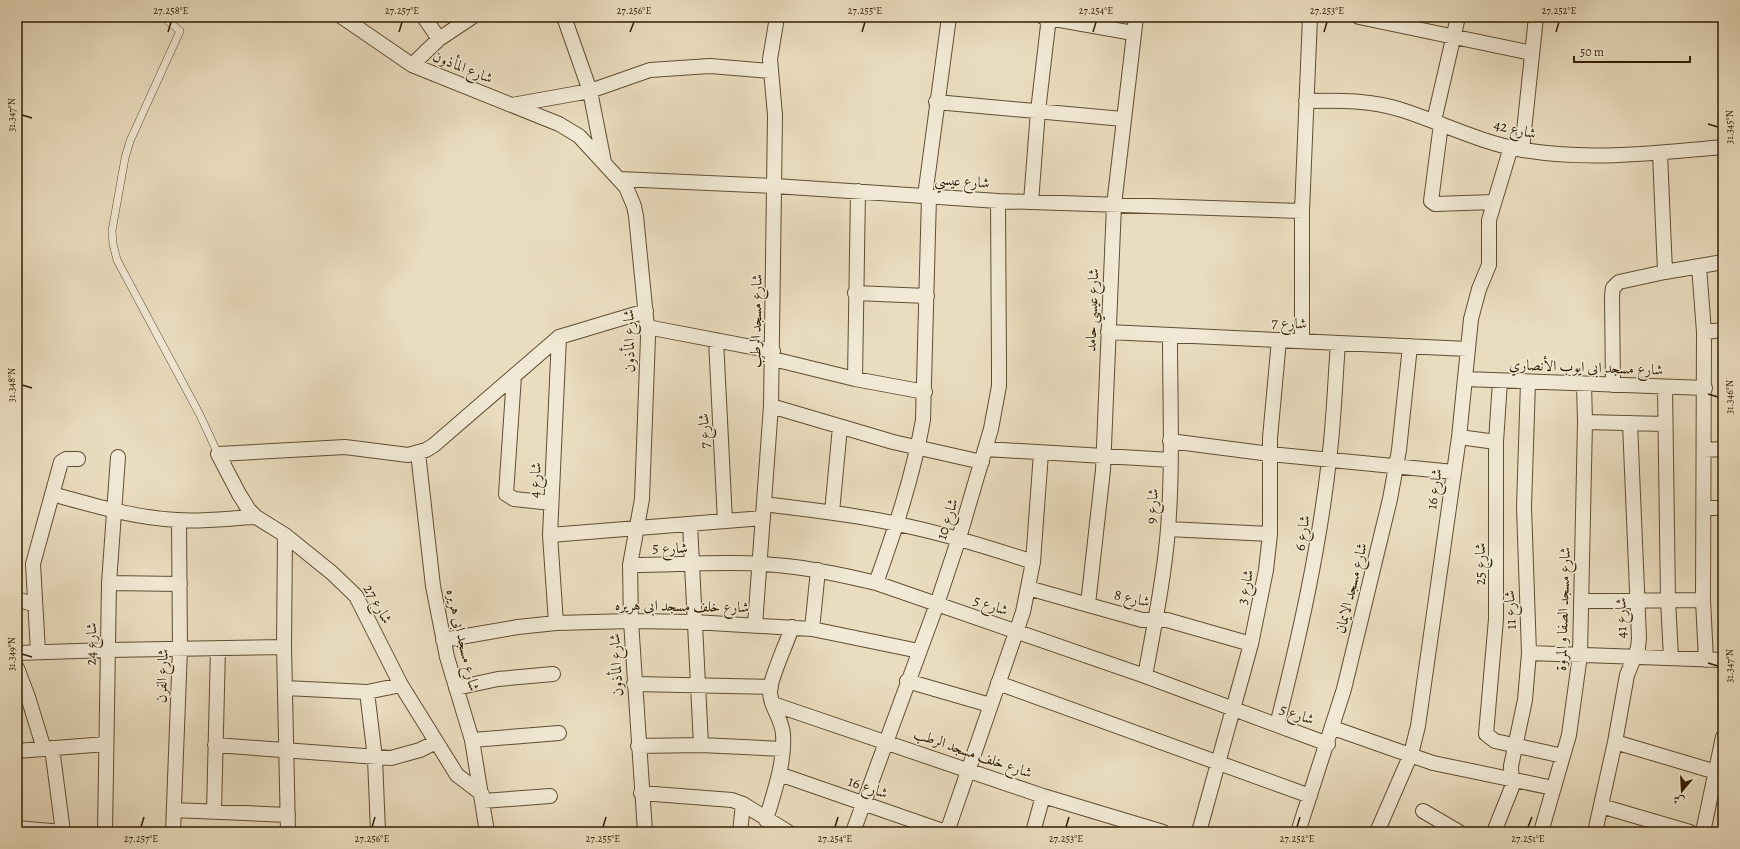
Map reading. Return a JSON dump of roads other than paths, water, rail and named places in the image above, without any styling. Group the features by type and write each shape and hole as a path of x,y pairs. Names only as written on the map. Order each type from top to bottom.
{"street":[{"name":"شارع المأذون","path":"342,17 412,65 571,130 579,136 620,179 626,187 634,206 648,327 642,499 630,565 634,684 645,832"},
{"path":"424,17 439,39"},
{"path":"412,65 439,39 472,17"},
{"path":"564,17 590,91 604,162"},
{"name":"شارع مسجد الرطب","path":"755,625 771,406 773,355 775,104 770,71 777,17"},
{"path":"876,583 897,524 918,448 925,392 927,196 936,102 949,17"},
{"path":"1031,202 1047,17 1133,33"},
{"name":"شارع عيسي حامد","path":"1088,604 1104,456 1114,205 1136,17"},
{"path":"1302,341 1302,211 1310,17"},
{"path":"1360,17 1532,53"},
{"path":"1458,17 1438,123 1431,201 1435,204 1493,202"},
{"name":"شارع 16","path":"1378,832 1411,754 1418,726 1459,437 1474,304 1489,265 1489,220 1493,202 1516,148 1532,53 1536,17"},
{"path":"512,105 590,91 650,70 710,66 770,71"},
{"name":"شارع 42","path":"1306,101 1338,100 1371,103 1403,110 1516,148 1561,155 1660,153 1723,147"},
{"path":"936,102 1123,119"},
{"path":"1660,153 1664,272"},
{"name":"شارع عيسي","path":"620,179 775,186 998,201 1302,211"},
{"path":"854,379 858,191"},
{"name":"شارع 10","path":"853,832 907,681 937,604 984,455 999,386 1000,341 998,201"},
{"path":"1613,385 1614,288 1619,282 1626,279 1723,262"},
{"path":"1699,266 1704,332 1705,388 1703,600 1706,660"},
{"path":"856,293 927,296"},
{"path":"218,454 345,447 398,454 418,453 434,445 559,338 646,311"},
{"path":"648,327 716,340 854,379 925,392"},
{"path":"1704,332 1723,330"},
{"name":"شارع 7","path":"1108,332 1468,349"},
{"name":"شارع 9","path":"1145,676 1164,573 1168,529 1171,460 1170,335"},
{"name":"شارع 4","path":"556,623 550,535 559,338"},
{"name":"شارع 7","path":"716,340 725,521"},
{"name":"شارع 3","path":"1199,832 1251,644 1266,570 1270,534 1270,454 1279,340"},
{"name":"شارع 6","path":"1277,725 1294,659 1313,567 1329,460 1338,342"},
{"name":"شارع مسجد الايمان","path":"1298,832 1328,744 1344,689 1390,499 1396,465 1410,346"},
{"path":"514,376 506,494 514,499 551,503"},
{"name":"شارع مسجد ابى ايوب الأنصاري","path":"1465,379 1705,388"},
{"name":"شارع 25","path":"1500,381 1496,442 1496,619 1486,734 1495,741 1515,746"},
{"name":"شارع 11","path":"1494,832 1511,791 1511,766 1525,700 1529,653 1524,514 1528,382"},
{"name":"شارع مسجد الصفا و المروة","path":"1541,832 1563,756 1572,718 1580,655 1585,422 1584,384"},
{"path":"1665,387 1668,600 1671,658"},
{"path":"771,406 840,427 918,448 984,455 1041,453 1171,460"},
{"path":"1585,422 1665,424"},
{"name":"شارع 41","path":"1595,832 1615,742 1627,675 1635,657 1639,638 1630,423"},
{"path":"832,512 840,427"},
{"path":"1459,437 1496,442"},
{"path":"1170,441 1270,454 1396,465 1454,472"},
{"path":"1704,450 1723,449"},
{"name":"شارع مسجد ابى هريره","path":"418,453 433,586 443,640 472,740 487,832"},
{"path":"946,832 967,769 1017,632 1033,562 1041,453"},
{"name":"شارع 27","path":"218,454 244,502 256,517 285,535 345,584 356,596 400,685 457,776 482,797"},
{"name":"شارع 24","path":"105,832 109,583 118,458"},
{"path":"38,652 33,564 61,462 66,459 78,459"},
{"path":"52,494 113,511 179,520 256,517"},
{"path":"1704,508 1723,508"},
{"path":"550,535 725,521 764,511 832,512 897,524 959,538 1033,562"},
{"name":"شارع الفرن","path":"173,832 180,648 179,520"},
{"path":"690,524 701,745"},
{"path":"1168,529 1270,534"},
{"path":"285,535 284,647 288,832"},
{"name":"شارع 5","path":"630,565 759,564 818,570 876,583 1145,676 1328,744"},
{"path":"812,630 818,570"},
{"path":"109,583 180,584"},
{"name":"شارع 8","path":"1028,588 1142,620 1167,620 1251,644"},
{"path":"17,599 35,605"},
{"path":"1581,601 1703,600"},
{"name":"شارع خلف مسجد ابى هريره","path":"443,640 518,627 556,623 631,621 694,622 792,627 919,651"},
{"path":"766,820 779,774 783,749 781,723 771,699 771,687 792,627"},
{"path":"17,653 180,648 284,647"},
{"path":"214,812 218,648"},
{"path":"1529,653 1723,660"},
{"path":"17,668 48,749 62,832 17,828"},
{"path":"456,688 498,679 553,674"},
{"path":"907,681 990,705"},
{"path":"998,683 1218,761 1310,796"},
{"path":"634,684 698,687 771,687"},
{"path":"285,688 368,692 400,685"},
{"path":"368,692 376,758 378,832"},
{"name":"شارع خلف مسجد الرطب","path":"773,704 886,741 1043,796 1163,832"},
{"path":"1333,728 1454,768 1553,788"},
{"path":"472,740 559,733"},
{"path":"1703,832 1720,773 1723,737"},
{"path":"215,745 390,758 420,750 436,742"},
{"path":"1615,742 1720,773"},
{"path":"17,751 106,744"},
{"path":"638,746 701,745 783,749"},
{"path":"1515,746 1563,756"},
{"name":"شارع 16","path":"779,774 946,832"},
{"path":"641,793 722,798 743,804 766,820 788,832"},
{"path":"482,797 550,796"},
{"path":"1033,832 1043,796"},
{"path":"740,832 743,804"},
{"path":"1601,806 1690,832"},
{"path":"174,810 288,815"},
{"path":"1423,811 1438,826 1459,832"}],"lane":[{"path":"163,17 180,32 127,152 112,231 113,244 117,260 200,415 218,454"}]}
